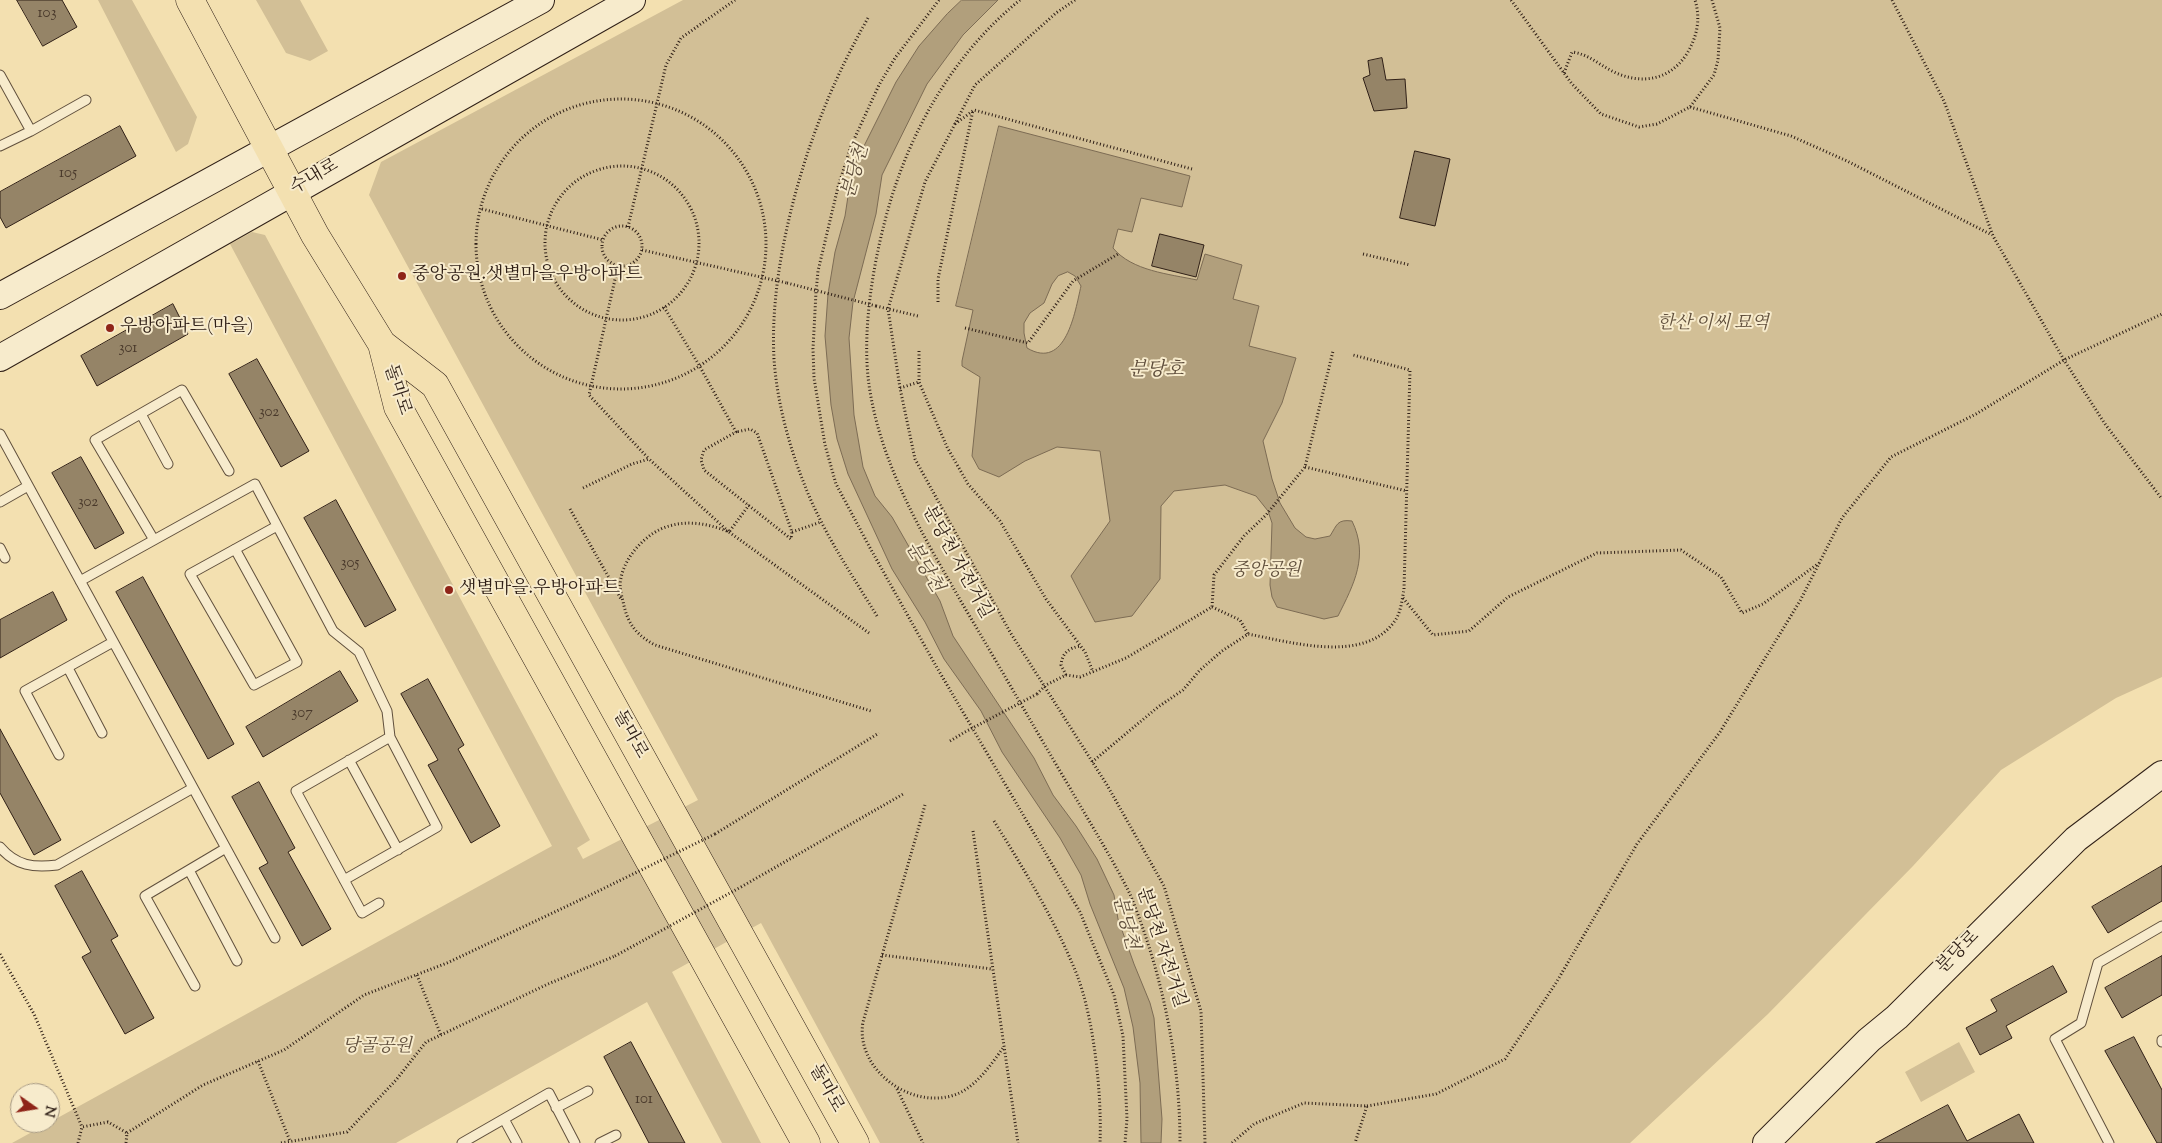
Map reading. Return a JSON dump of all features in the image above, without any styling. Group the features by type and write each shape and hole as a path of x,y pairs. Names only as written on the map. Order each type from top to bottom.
{"main road":[{"name":"돌마로","path":"190,0 291,192 382,344 398,406 806,1143"},
{"path":"0,296 541,0"},
{"name":"수내로","path":"0,358 632,0"},
{"name":"돌마로","path":"382,344 435,385 855,1143"},
{"name":"분당로","path":"1766,1143 2076,839 2162,774"}],"lane":[{"path":"0,75 31,131"},
{"path":"0,146 86,100"},
{"path":"154,540 96,440 182,390 229,471"},
{"path":"141,414 168,464"},
{"path":"0,434 275,938"},
{"path":"80,581 255,484 333,631 359,652 387,711 390,737 437,827 344,880"},
{"path":"0,502 28,486"},
{"path":"235,549 297,662 254,685 190,574 235,549 277,526"},
{"path":"0,548 5,558"},
{"path":"59,755 25,691 113,642"},
{"path":"68,668 102,733"},
{"path":"379,903 362,913 296,790 390,737"},
{"path":"349,760 398,850"},
{"path":"0,847 7,856 20,864 40,868 57,864 193,788"},
{"path":"195,986 145,896 226,848"},
{"path":"189,870 237,961"},
{"path":"2109,1143 2055,1039 2081,1023 2098,963 2162,926"},
{"path":"556,1108 588,1091"},
{"path":"462,1143 549,1093 575,1143"},
{"path":"504,1119 517,1143"},
{"path":"600,1143 616,1135"}],"path":[{"path":"628,227 666,65 681,38 735,0"},
{"path":"939,0 895,58 879,85 851,146 838,187 818,271 813,349 814,378 825,445 836,484 936,666 1080,912 1114,995 1123,1036 1127,1119 1125,1143"},
{"name":"분당천 자전거길","path":"1020,0 977,40 959,62 936,97 906,156 888,210 874,268 868,333 869,385 886,457 930,548 1130,894 1150,951 1170,1026 1180,1143"},
{"path":"1075,0 1056,13 975,85 925,182 888,309 900,388 915,459 1010,632 1092,762 1164,886 1201,1011 1206,1143"},
{"path":"1511,0 1564,73 1601,114 1639,127 1657,124 1690,107 1714,75 1718,60 1720,28 1712,0"},
{"path":"1564,73 1572,52 1582,53 1625,77 1641,80 1657,78 1672,70 1684,58 1692,46 1699,12 1696,0"},
{"path":"1892,0 1944,101 1993,236 2064,360 2105,424 2162,499"},
{"path":"868,18 834,85 816,125 805,158 790,211 777,281 774,349 778,390 806,489 821,522 877,616"},
{"path":"608,98 657,102 699,120 733,150 756,189 766,233 763,278 743,323 710,360 667,383 619,390 570,381 528,357 496,320 478,274 476,225 491,178 520,138 561,111 608,98"},
{"path":"1690,107 1791,136 1847,161 1993,236"},
{"path":"954,124 974,110"},
{"path":"974,110 1192,169"},
{"path":"938,302 938,279 974,110"},
{"path":"617,165 642,168 664,178 682,194 694,215 698,230 697,263 688,284 672,302 653,314 630,320 607,320 583,311 564,296 550,274 544,250 546,226 555,202 578,179 593,170 617,165"},
{"path":"482,209 603,240"},
{"path":"615,227 628,227 639,235 642,250 631,264 618,266 612,263 604,254 603,240 605,235 615,227"},
{"path":"642,250 787,283 918,316"},
{"path":"965,328 1028,342 1073,280 1118,254"},
{"path":"1363,254 1410,265"},
{"path":"618,266 589,395 649,459 729,532 869,633"},
{"path":"664,307 700,365 736,432"},
{"path":"1232,1143 1254,1124 1304,1102 1366,1106 1436,1094 1505,1059 1556,983 1637,844 1720,732 1800,601 1842,518 1890,457 1976,414 2064,360 2162,314"},
{"path":"918,351 919,382 947,447 968,484 1000,521 1046,599 1085,652 1093,672"},
{"path":"1212,607 1214,575 1244,536 1266,514 1305,467 1333,351"},
{"path":"1092,762 1158,707 1183,690 1200,670 1222,651 1248,634 1300,644 1349,647 1371,640 1386,632 1396,621 1402,598 1410,370 1353,356"},
{"path":"900,388 919,382"},
{"path":"750,429 757,433 792,532 790,539 704,470 701,460 704,450 736,432 750,429"},
{"path":"583,488 632,464 649,459"},
{"path":"1305,467 1407,491"},
{"path":"729,532 749,505"},
{"path":"570,509 623,602"},
{"path":"792,532 821,522"},
{"path":"729,532 715,525 683,523 667,526 638,546 627,560 621,579 625,613 631,627 643,638 656,645 871,711"},
{"path":"1402,598 1433,635 1469,631 1508,597 1597,553 1681,550 1721,577 1742,613 1763,604 1820,562"},
{"path":"1212,607 1240,620 1248,634"},
{"path":"950,742 965,732 1037,694 1066,674 1080,677 1126,658 1212,607"},
{"path":"1066,674 1061,665 1064,655 1068,650 1080,646"},
{"path":"127,1133 204,1085 284,1050 364,995 447,963 715,834 879,733"},
{"path":"281,1143 347,1132 396,1080 426,1042 548,984 615,956 741,887 905,793"},
{"path":"925,805 861,1034 865,1048 883,1078 897,1088 931,1098 951,1096 967,1088 982,1074 1003,1048"},
{"path":"994,821 1043,904 1077,976 1089,1018 1099,1096 1100,1143"},
{"path":"973,831 1018,1143"},
{"path":"0,954 34,1014 82,1127 78,1143"},
{"path":"882,956 992,969"},
{"path":"417,975 441,1035"},
{"path":"258,1062 290,1141"},
{"path":"897,1088 923,1143"},
{"path":"1355,1143 1366,1106"},
{"path":"82,1127 108,1122 127,1133"},
{"path":"126,1143 127,1133"}],"green space":[{"path":"98,0 132,0 197,117 188,144 176,152"},
{"path":"256,0 300,0 328,51 310,61 286,53"},
{"name":"중앙공원","path":"683,0 2162,0 2162,677 2116,698 2001,770 1913,866 1768,1014 1630,1143 880,1143 761,923 672,972 761,1143 722,1143 647,1002 396,1143 12,1143 30,1133 60,1133 60,1117 552,846 230,244 252,232 265,235 590,840 577,848 583,859 698,800 369,195 381,162"},
{"path":"1959,1042 1975,1072 1921,1102 1905,1072"}],"water":[{"name":"분당천","path":"962,0 998,0 963,35 927,84 882,175 876,214 853,302 849,338 854,415 863,467 875,496 892,517 940,601 953,636 1034,758 1053,795 1097,859 1114,895 1118,919 1154,1018 1162,1119 1161,1143 1141,1143 1140,1083 1133,1027 1124,988 1090,904 1081,875 1060,838 1002,752 981,711 944,659 925,622 892,569 848,474 837,439 831,405 825,336 828,294 835,252 845,216 852,170 896,82 919,46"},
{"name":"분당호","path":"999,126 1190,176 1182,207 1141,198 1132,232 1118,229 1113,248 1121,256 1141,267 1197,280 1205,254 1242,265 1233,299 1259,306 1249,346 1296,358 1282,403 1263,441 1280,503 1295,528 1306,537 1315,539 1330,536 1336,526 1343,521 1352,521 1357,534 1359,558 1357,570 1338,616 1324,619 1277,607 1272,597 1270,585 1272,523 1268,511 1256,496 1225,485 1174,491 1161,506 1160,579 1132,616 1095,622 1071,576 1110,521 1100,451 1057,447 1025,461 999,477 979,469 972,456 980,377 962,366 973,310 956,306","holes":["1068,272 1075,276 1081,286 1076,310 1072,323 1060,345 1051,352 1040,353 1027,348 1024,323 1030,313 1044,303 1052,284 1058,276"]}],"building":[{"path":"17,0 62,0 77,27 43,46"},
{"path":"1382,58 1386,80 1405,79 1407,108 1374,111 1363,78 1370,75 1368,61"},
{"path":"120,126 136,156 6,228 0,217 0,192"},
{"path":"1415,151 1450,159 1435,226 1400,218"},
{"path":"1160,234 1204,245 1196,277 1152,266"},
{"path":"173,304 188,334 97,386 81,356"},
{"path":"257,359 309,451 281,467 229,374"},
{"path":"81,457 124,533 95,549 52,473"},
{"path":"336,500 396,610 365,627 304,518"},
{"path":"143,577 234,744 208,759 116,592"},
{"path":"53,592 67,620 0,658 0,620"},
{"path":"340,671 358,701 263,757 246,727"},
{"path":"428,679 464,745 458,749 500,826 471,843 428,765 438,760 401,694"},
{"path":"0,729 61,840 34,855 0,793"},
{"path":"259,782 295,848 288,852 331,929 302,946 259,868 268,863 232,797"},
{"path":"2162,866 2162,901 2108,933 2092,907"},
{"path":"82,871 118,936 111,940 154,1018 125,1034 82,957 91,952 55,886"},
{"path":"2162,956 2162,995 2122,1018 2105,988"},
{"path":"2053,966 2067,992 2006,1026 2012,1038 1980,1055 1966,1028 1997,1011 1991,1000"},
{"path":"2134,1037 2162,1090 2162,1143 2157,1143 2105,1051"},
{"path":"631,1042 685,1143 649,1143 604,1057"},
{"path":"1948,1105 1967,1141 2019,1114 2034,1143 1876,1143"}],"place":[{"name":"중앙공원.샛별마을우방아파트","path":"402,276"},
{"name":"우방아파트(마을)","path":"110,328"},
{"name":"샛별마을.우방아파트","path":"449,590"}],"park label":[{"name":"한산 이씨 묘역","path":"1713,325"},
{"name":"당골공원","path":"377,1048"}]}
